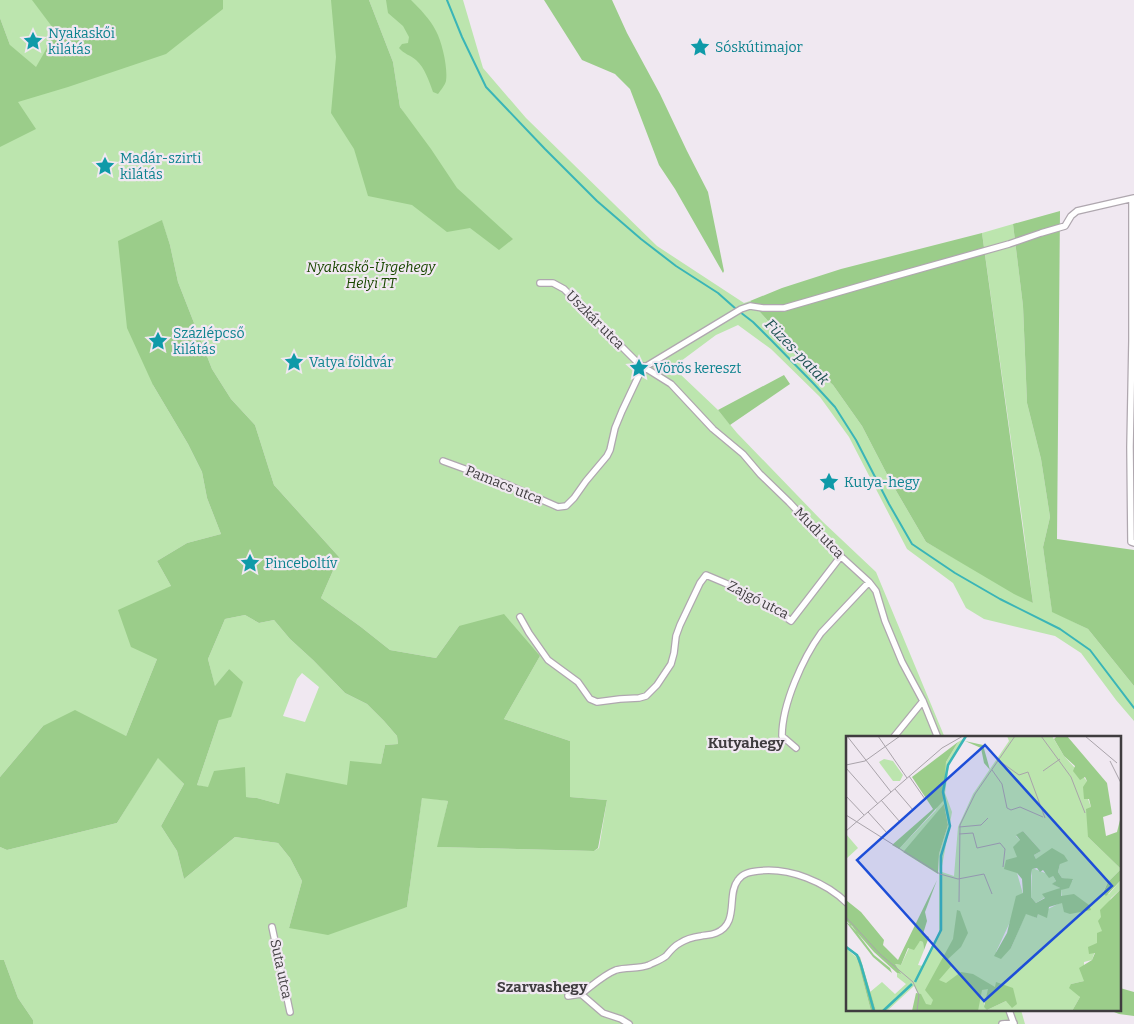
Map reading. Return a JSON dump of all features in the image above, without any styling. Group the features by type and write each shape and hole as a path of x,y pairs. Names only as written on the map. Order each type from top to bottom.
{"street":[{"path":"645,367 741,309 750,306 784,308 1009,244 1065,226 1071,216 1077,211 1133,199 1133,542"},
{"name":"Uszkár utca","path":"540,283 553,283 564,289 638,364 645,367"},
{"name":"Pamacs utca","path":"443,461 506,484 558,507 566,506 607,456 622,411 639,375 645,367"},
{"name":"Mudi utca","path":"645,367 671,384 713,429 743,454 760,474 876,591 885,621 902,662 923,701 937,736"},
{"name":"Zajgó utca","path":"520,617 548,660 578,682 590,699 597,702 639,698 646,696 657,685 671,664 680,624 700,583 706,575 764,602 791,621 841,556"},
{"path":"796,748 782,736 785,716 794,684 821,632 868,582"},
{"path":"896,736 923,701"},
{"path":"568,996 581,994 605,975 616,970 640,968 664,958 678,944 690,938 720,931 728,922 732,909 733,889 737,881 743,875 751,872 767,869 799,875 827,888 846,902"},
{"name":"Suta utca","path":"272,927 290,1012"},
{"path":"581,994 603,1013 630,1024"},
{"path":"1002,1024 1014,1024 1010,1012"}],"green space":[{"name":"Nyakaskő-Ürgehegy Helyi TT","path":"0,0 360,0 389,99 409,121 400,107 393,62 369,0 463,0 483,68 526,118 657,246 744,303 750,301 779,333 833,385 862,426 891,482 926,542 1033,603 982,233 1013,224 1023,306 1027,403 1041,459 1050,517 1043,547 1052,611 1088,629 1134,686 1134,721 1081,653 1055,636 984,619 966,608 953,583 907,549 849,437 820,397 771,349 738,325 716,335 677,364 679,373 718,410 737,433 823,522 876,572 944,736 846,736 846,1012 1022,1012 1025,1024 33,1024 33,1020 18,998 4,960 0,960 0,847 7,850 117,823 158,757 184,784 161,826 177,851 184,879 235,837 278,843 290,858 302,881 289,928 407,907 422,797 448,801 438,847 594,851 599,848 607,800 570,797 570,741 504,719 540,656 459,626 436,658 390,650 321,598 339,557 274,485 255,425 231,399 212,369 178,282 170,245 162,221 153,385 188,444 202,472 207,498 221,534 187,543 157,561 171,586 157,659 126,736 43,726 0,777 0,52 10,45 0,18"},
{"path":"32,0 223,0 223,9 166,54 18,102 36,129 0,147 0,18 10,45 36,67 56,32"},
{"path":"331,0 369,0 393,62 400,107 457,188 513,239 499,250 470,228 447,232 412,205 368,196 354,149 331,113 336,57"},
{"path":"386,0 411,0 425,14 434,27 442,48 446,69 446,81 438,94 433,92 419,63 399,48 402,44 408,43 409,37 403,26 388,13"},
{"path":"544,0 612,0 708,192 723,273 675,189 659,165 630,89 615,74 582,60"},
{"path":"1060,211 1057,539 1134,550 1134,686 1088,629 1052,612 1043,547 1050,517 1041,459 1027,403 1023,306 1013,224"},
{"path":"162,220 178,282 212,369 231,399 255,425 274,485 339,557 321,598 390,650 436,658 459,626 504,614 540,656 504,719 570,741 570,797 607,800 598,848 594,851 437,847 448,801 422,798 407,907 328,935 289,928 302,881 290,858 278,843 235,837 184,879 177,851 161,826 184,784 158,758 117,823 7,850 0,847 0,777 43,726 75,710 126,736 157,659 131,647 118,610 171,586 157,561 187,543 221,534 207,498 202,472 188,444 153,385 127,328 118,241","holes":["245,615 259,623 274,620 290,639 345,693 367,704 397,736 398,744 385,745 381,764 350,761 347,785 286,773 279,804 246,797 245,767 214,771 208,787 197,785 219,720 231,717 243,682 229,669 215,686 208,659 225,619"]},
{"path":"982,233 1033,603 1014,594 926,542 891,482 862,426 833,385 779,333 750,301 782,288 841,269"},
{"path":"784,375 790,384 730,425 718,410"},
{"path":"245,615 259,623 274,620 290,639 345,693 367,704 384,721 397,736 398,744 385,745 381,764 347,786 279,804 245,797 245,767 208,788 197,785 219,720 229,669 215,687 208,659 225,619","holes":["302,673 319,687 305,722 283,716 297,679"]},
{"path":"0,960 4,960 18,998 33,1020 33,1024 0,1024"},
{"path":"1122,989 1134,992 1134,1016 1114,1012 1122,1012"}],"waterway":[{"name":"Füzes-patak","path":"447,0 486,87 597,201 641,239 676,266 718,293 736,309"},
{"name":"Füzes-patak","path":"740,312 753,322 835,407 856,440 912,544 955,573 1000,599 1060,629 1090,650 1134,708"}],"place":[{"name":"Nyakaskői kilátás","path":"33,41"},
{"name":"Sóskútimajor","path":"700,47"},
{"name":"Madár-szirti kilátás","path":"105,166"},
{"name":"Százlépcső kilátás","path":"158,341"},
{"name":"Vatya földvár","path":"294,362"},
{"name":"Vörös kereszt","path":"639,368"},
{"name":"Kutya-hegy","path":"829,482"},
{"name":"Pinceboltív","path":"250,563"}],"district":[{"name":"Kutyahegy","path":"746,743"},
{"name":"Szarvashegy","path":"542,987"}]}
